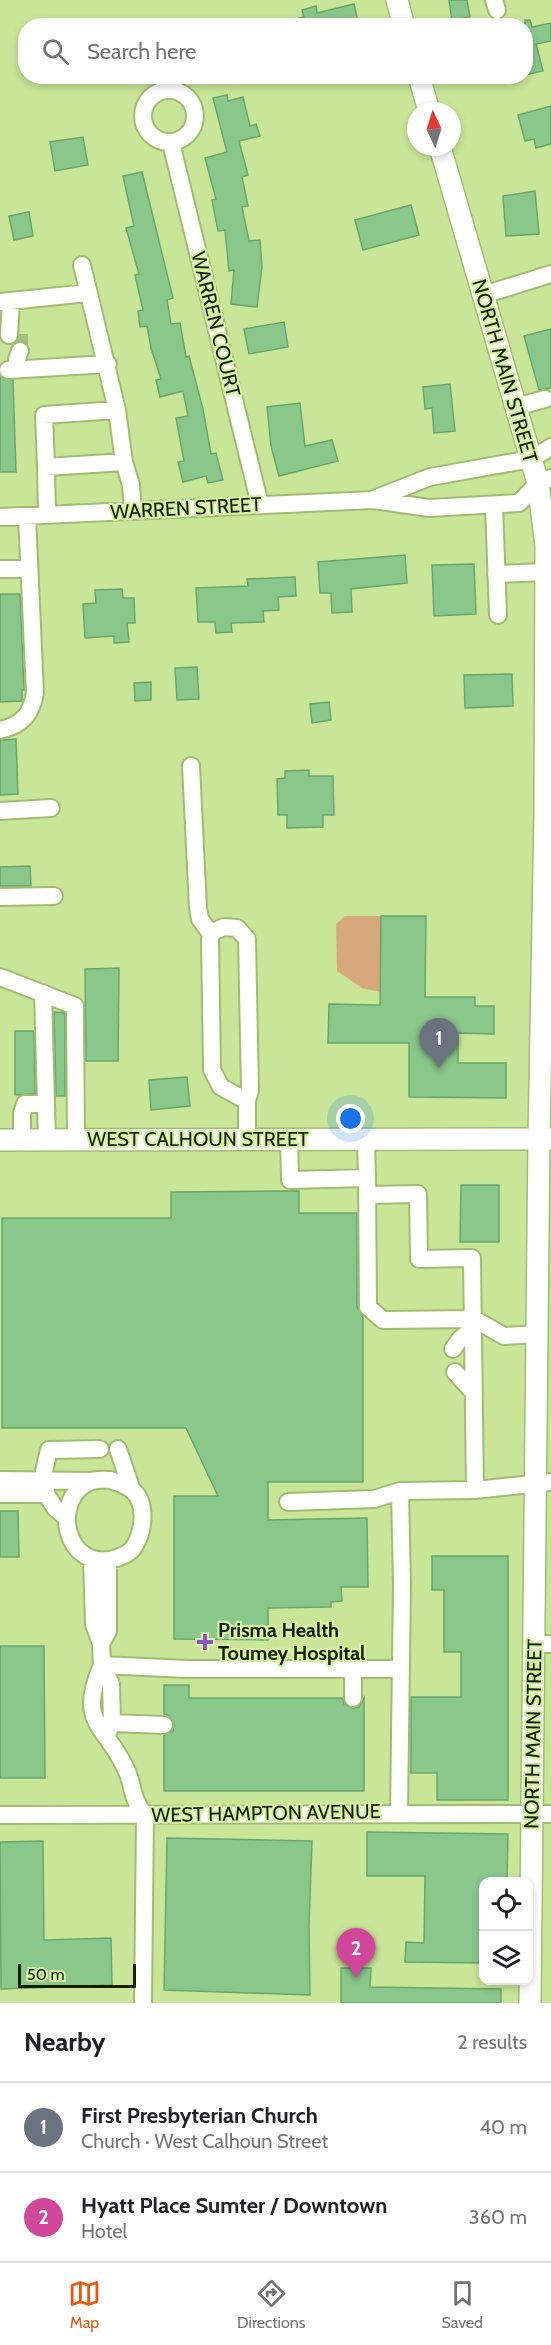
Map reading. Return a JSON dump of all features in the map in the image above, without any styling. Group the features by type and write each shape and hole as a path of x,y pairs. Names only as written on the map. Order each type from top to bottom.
{"main road":[{"path":"397,0 402,18"},
{"path":"421,84 426,102"},
{"name":"NORTH MAIN STREET","path":"443,156 531,459 544,480 548,818 545,1287 538,1334 544,1411 541,1813 530,2003"},
{"name":"WEST CALHOUN STREET","path":"0,1140 545,1139"}],"street":[{"name":"WARREN COURT","path":"171,142 260,505"},
{"path":"82,265 87,293 108,364 124,462 131,485 133,511"},
{"path":"483,295 551,274"},
{"path":"87,293 7,306 14,353 108,364"},
{"path":"515,407 545,399"},
{"path":"47,515 44,415 117,410"},
{"path":"531,459 551,447"},
{"name":"WARREN STREET","path":"373,500 430,477 531,459"},
{"path":"46,467 124,462"},
{"name":"WARREN STREET","path":"0,517 373,500 429,508 494,505 519,503 544,480"},
{"path":"494,505 498,615"},
{"path":"0,730 15,726 27,718 33,705 27,516"},
{"path":"0,569 29,569"},
{"path":"496,574 546,572"},
{"path":"191,766 198,908 200,919 211,934 212,1070 221,1087 247,1101"},
{"path":"0,810 51,808"},
{"path":"0,897 54,896"},
{"path":"211,934 217,928 237,928 247,939 250,1090 247,1101 248,1139"},
{"path":"0,976 75,1006 76,1140"},
{"path":"43,993 47,1140"},
{"path":"22,1140 22,1113 26,1104 46,1104"},
{"path":"289,1138 290,1180 367,1178"},
{"path":"366,1138 368,1306 383,1320 474,1323 504,1336 538,1334"},
{"path":"367,1195 418,1194 419,1259 472,1258 475,1490"},
{"path":"453,1349 474,1323"},
{"path":"455,1372 474,1392"},
{"path":"66,1517 55,1508 46,1487 44,1471 49,1450 100,1449"},
{"path":"92,1481 70,1502 66,1517 68,1536 75,1548 100,1560 123,1556 135,1547 141,1530 143,1513 140,1500 126,1478 124,1459 118,1449"},
{"path":"0,1480 46,1487"},
{"path":"0,1494 111,1480 132,1490"},
{"path":"288,1502 374,1499 400,1491 475,1490 543,1482"},
{"path":"399,1812 400,1491"},
{"path":"100,1560 94,1624 102,1644 102,1665 111,1684 109,1730 125,1765 132,1786 134,1802 145,1815 142,2003"},
{"path":"102,1665 400,1669"},
{"path":"353,1670 353,1698"},
{"path":"109,1730 164,1725"},
{"name":"WEST HAMPTON AVENUE","path":"0,1815 541,1813"}],"shaded area":[{"path":"345,916 381,916 380,992 362,988 337,971 336,924"}],"building":[{"path":"449,0 467,0 470,17 452,18"},
{"path":"354,4 357,18 300,18 304,17 302,10 316,6 317,13"},
{"path":"551,23 551,41 536,44 543,71 533,73 533,27"},
{"path":"227,95 228,101 243,97 250,126 256,124 260,136 239,141 248,175 242,177 248,206 242,207 249,241 260,240 262,267 257,307 231,304 234,270 229,271 225,230 218,231 212,200 216,199 205,158 227,152 213,98"},
{"path":"551,106 551,144 536,148 534,139 525,141 518,115"},
{"path":"83,137 88,165 55,171 50,142"},
{"path":"142,172 173,298 167,300 171,324 180,323 186,357 189,356 203,409 211,454 216,453 223,480 208,483 206,476 183,482 178,462 184,461 176,418 188,416 183,391 160,397 156,380 161,379 147,326 140,327 138,311 143,310 135,275 139,274 126,228 134,226 123,176"},
{"path":"535,191 539,234 506,236 503,196"},
{"path":"411,205 419,235 363,250 355,220"},
{"path":"29,212 33,236 14,240 9,216"},
{"path":"284,322 288,347 249,354 244,329"},
{"path":"551,329 551,388 539,390 524,336"},
{"path":"0,377 13,380 16,472 0,472"},
{"path":"450,384 455,431 434,433 432,408 425,409 423,387"},
{"path":"300,403 305,446 332,440 338,461 279,476 271,446 267,407"},
{"path":"405,555 407,583 351,589 352,612 332,613 331,593 320,593 318,562"},
{"path":"474,564 476,614 434,616 432,565"},
{"path":"295,577 296,596 278,597 279,610 263,611 264,622 231,623 232,632 216,633 215,622 198,622 196,588 248,586 247,579"},
{"path":"122,589 123,598 134,598 135,623 127,623 129,642 114,643 114,636 85,638 83,604 96,603 95,590"},
{"path":"0,594 20,594 24,690 22,690 22,701 0,702"},
{"path":"197,667 199,699 177,700 175,668"},
{"path":"512,674 513,706 465,708 464,675"},
{"path":"151,682 151,700 135,701 134,683"},
{"path":"329,702 331,720 312,723 310,704"},
{"path":"16,739 18,794 0,795 0,740"},
{"path":"309,770 309,776 333,776 334,815 323,815 323,827 287,828 287,815 278,815 277,779 285,778 285,771"},
{"path":"30,866 31,886 0,886 0,867"},
{"path":"381,916 426,916 425,997 475,997 475,1006 494,1006 494,1034 458,1033 458,1063 506,1063 506,1098 409,1097 409,1043 328,1043 329,1004 380,1005"},
{"path":"119,968 118,1061 86,1061 85,969"},
{"path":"54,1012 65,1013 65,1096 56,1096"},
{"path":"15,1031 34,1031 35,1094 15,1095"},
{"path":"187,1077 190,1106 151,1110 149,1080"},
{"path":"461,1185 499,1185 499,1242 460,1242"},
{"path":"299,1191 299,1213 357,1213 357,1307 363,1316 363,1482 268,1482 268,1520 367,1518 368,1587 341,1587 342,1601 331,1602 331,1607 268,1608 268,1640 174,1639 174,1496 218,1496 186,1428 2,1428 2,1218 171,1218 171,1192"},
{"path":"0,1511 18,1511 19,1557 0,1557"},
{"path":"432,1556 508,1556 508,1800 437,1800 437,1773 411,1773 411,1697 461,1697 461,1652 444,1652 444,1590 432,1590"},
{"path":"0,1646 44,1646 45,1778 0,1778"},
{"path":"164,1685 189,1685 189,1698 343,1698 344,1704 352,1708 359,1707 364,1698 364,1791 164,1791 164,1735 173,1731 174,1725 170,1716 164,1714"},
{"path":"367,1832 508,1834 507,1877 479,1877 479,1963 405,1962 406,1942 424,1943 425,1876 367,1876"},
{"path":"167,1838 312,1841 309,1925 310,1995 164,1990"},
{"path":"43,1841 44,1940 111,1938 112,1985 1,1989 0,1842"},
{"path":"341,1968 371,1968 370,1987 501,1989 501,2003 341,2003"}],"tunnel":[{"path":"20,334 20,351"}],"place":[{"name":"First Presbyterian Church","path":"439,1068"},
{"name":"Prisma Health Toumey Hospital","path":"205,1642"},
{"name":"Hyatt Place Sumter / Downtown","path":"356,1978"}]}
